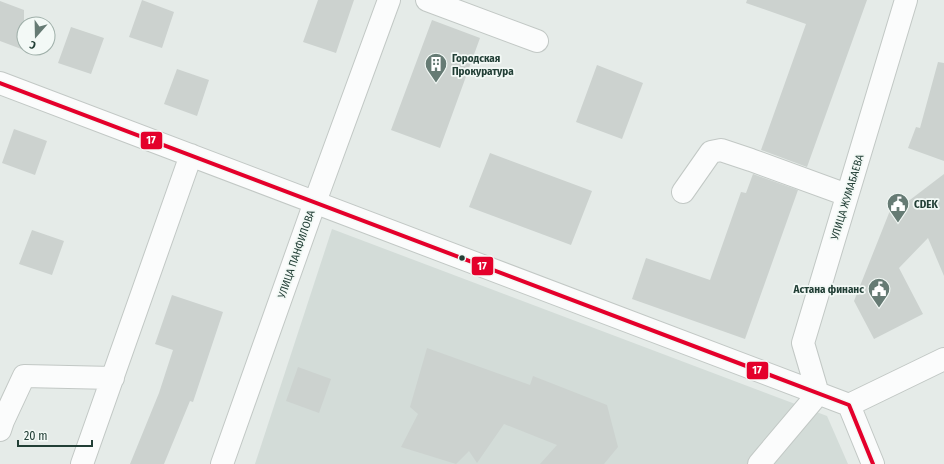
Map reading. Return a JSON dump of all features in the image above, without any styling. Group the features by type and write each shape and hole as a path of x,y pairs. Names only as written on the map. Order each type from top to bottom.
{"street":[{"name":"УЛИЦА ПАНФИЛОВА","path":"222,464 314,202 389,0"},
{"path":"427,0 537,41"},
{"name":"УЛИЦА ЖУМАБАЕВА","path":"818,394 803,343 906,0"},
{"path":"0,83 849,405 944,359"},
{"path":"683,192 711,152 721,150 847,195"},
{"path":"82,464 191,155"},
{"path":"0,430 24,376 113,378"},
{"path":"759,464 818,394"},
{"path":"849,405 873,464"}],"shaded area":[{"path":"332,229 827,416 848,464 255,464"}],"building":[{"path":"142,0 174,12 162,48 129,37"},
{"path":"318,0 354,0 336,53 303,42"},
{"path":"747,0 867,0 807,167 761,150 806,24 746,3"},
{"path":"0,1 24,10 24,16 16,16 16,47 0,41"},
{"name":"Городская Прокуратура","path":"432,20 480,38 440,148 391,130"},
{"path":"71,27 104,38 91,74 58,63"},
{"path":"938,62 944,63 944,161 908,148 916,127 920,128"},
{"path":"597,65 643,83 622,139 576,122"},
{"path":"177,69 209,80 197,116 164,104"},
{"path":"14,129 47,141 35,175 2,163"},
{"path":"490,153 592,191 571,245 469,207"},
{"path":"753,174 798,190 745,339 632,299 646,258 710,280 741,192 746,193"},
{"path":"944,174 944,276 928,238 899,268 923,314 874,339 854,301 893,203 902,206"},
{"path":"32,230 64,241 52,275 19,264"},
{"path":"172,295 223,312 193,402 190,401 164,464 130,464 159,393 173,350 155,344"},
{"path":"427,348 530,385 533,376 607,405 618,447 604,464 540,464 557,445 504,424 477,463 469,451 456,464 401,447 418,414 410,407"},
{"path":"298,367 331,379 319,413 286,401"}],"transit line":[{"name":"17","path":"0,83 849,405 873,464"}],"place":[{"name":"Городская Прокуратура","path":"436,84"},
{"name":"CDEK","path":"898,224"},
{"name":"Астана финанс","path":"879,308"}]}
